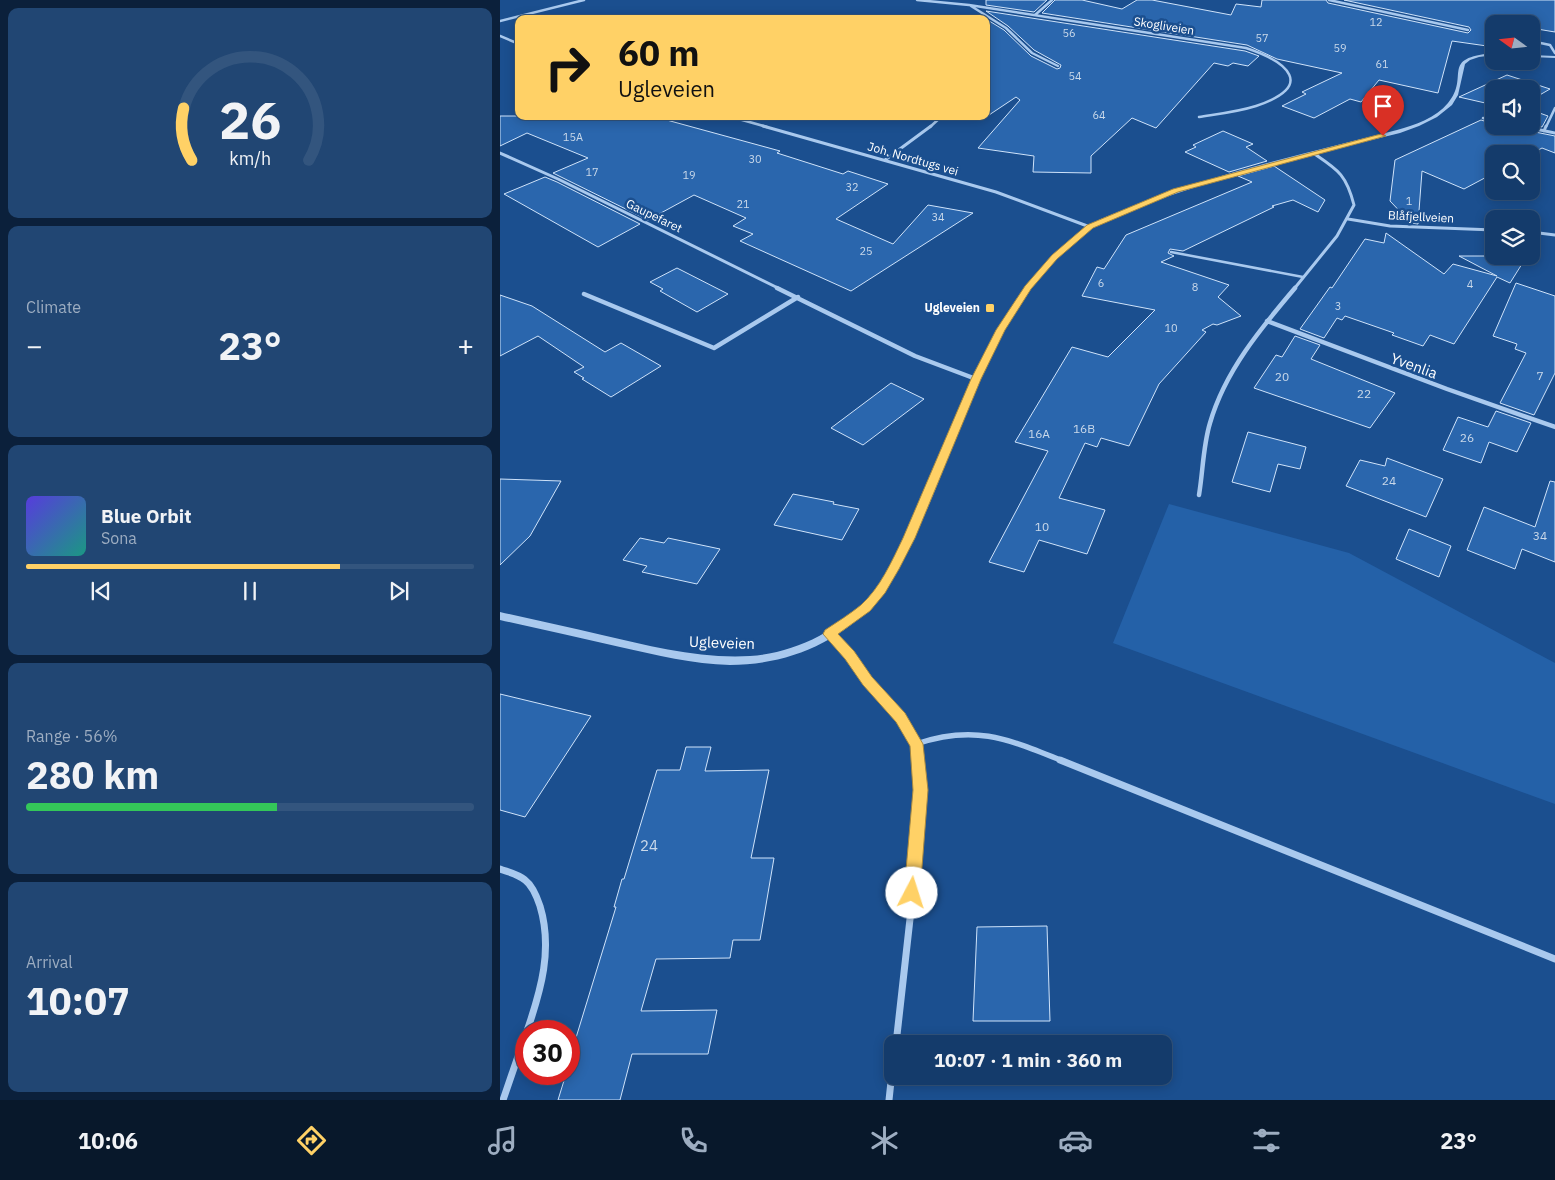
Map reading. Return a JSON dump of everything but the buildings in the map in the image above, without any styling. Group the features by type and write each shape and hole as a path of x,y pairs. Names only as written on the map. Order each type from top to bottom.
{"street":[{"path":"524,15 584,0"},
{"name":"Skogliveien","path":"917,0 969,5 1246,48 1269,56 1290,72 1292,78 1290,84 1277,97 1263,103 1199,118"},
{"path":"1035,15 1052,0"},
{"path":"1329,0 1372,8 1429,24 1468,30"},
{"path":"969,5 985,15"},
{"path":"500,21 515,17"},
{"path":"990,18 1006,28 1032,53 1058,66"},
{"path":"500,36 515,42"},
{"path":"1540,43 1550,45 1555,55 1540,56"},
{"name":"Ugleveien","path":"500,616 650,650 712,660 769,658 795,651 830,634 866,607 881,589 895,566 909,538 976,379 1001,330 1028,288 1055,257 1090,227 1176,190 1400,132 1428,120 1444,109 1455,96 1462,63 1466,58 1485,55"},
{"path":"1544,131 1555,108"},
{"name":"Joh. Nordtugs vei","path":"741,120 813,142 885,160 996,192 1090,227"},
{"path":"885,160 938,120"},
{"path":"1540,130 1555,134"},
{"path":"1199,495 1210,424 1225,385 1242,356 1267,321 1342,230 1354,204 1349,186 1338,170 1313,153"},
{"name":"Gaupefaret","path":"500,154 558,179 916,356 976,379"},
{"name":"Blåfjellveien","path":"1348,219 1390,226 1485,230"},
{"path":"1540,233 1555,235"},
{"path":"584,294 714,348 798,297"},
{"name":"Yvenlia","path":"1267,321 1490,406 1555,427"},
{"path":"830,634 849,655 867,681 900,718 916,744 920,790 911,910 897,1035"},
{"path":"916,744 944,734 965,733 987,735 1015,742 1555,959"},
{"path":"500,870 526,881 537,899 547,932 546,964 530,1020"},
{"path":"503,1100 515,1066"},
{"path":"889,1100 891,1085"}],"lane":[{"path":"1170,252 1303,277"}],"shaded area":[{"path":"1169,504 1349,553 1555,663 1555,804 1113,643"}],"place":[{"name":"Ugleveien","path":"990,308"}],"route":[{"path":"912,893 920,790 916,744 900,718 867,681 849,655 830,634 866,607 881,589 895,566 909,538 976,379 1001,330 1028,288 1055,257 1090,227 1176,190 1383,136"}]}
